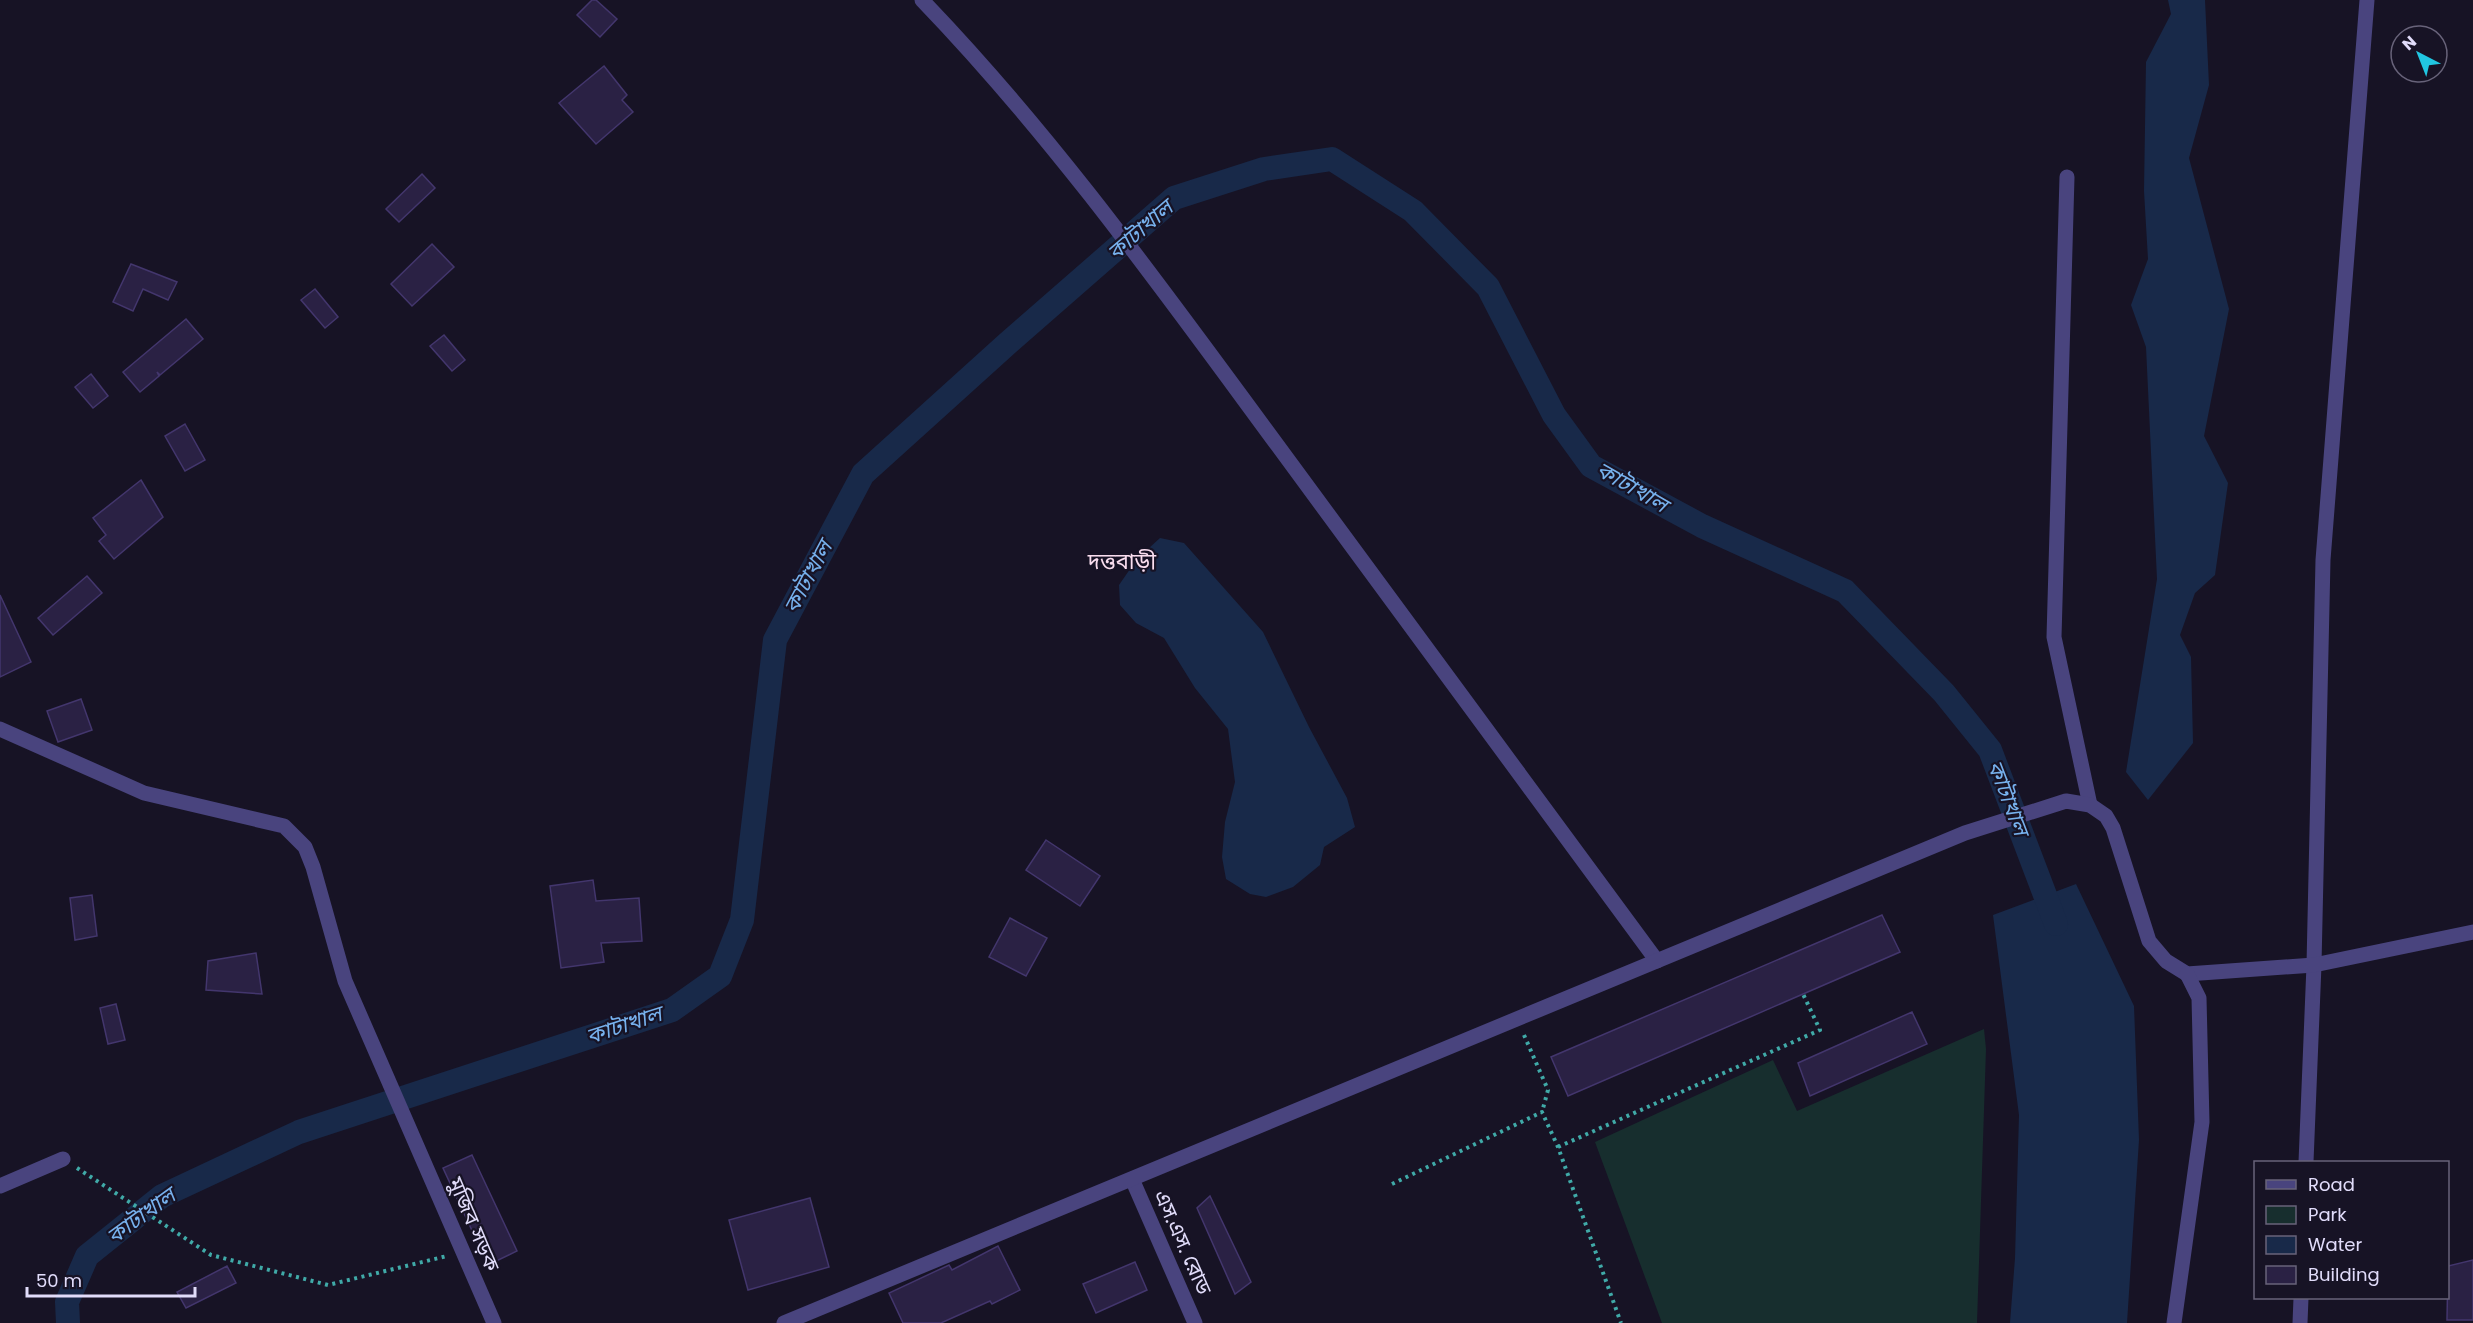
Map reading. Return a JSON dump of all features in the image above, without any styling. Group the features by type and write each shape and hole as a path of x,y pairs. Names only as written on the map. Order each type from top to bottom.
{"street":[{"path":"922,0 971,51 1068,169 1178,311 1657,961"},
{"path":"2306,1161 2314,965 2323,560 2367,0"},
{"path":"2067,177 2054,637 2090,805"},
{"name":"মুজিব সড়ক","path":"0,729 144,793 284,826 305,847 314,867 345,981 494,1323"},
{"path":"784,1323 1965,833 2066,801 2090,805 2106,816 2113,828 2150,941 2166,961 2187,974 2199,998 2202,1122 2174,1323"},
{"path":"2187,974 2314,965 2473,932"},
{"path":"0,1186 63,1160"},
{"name":"এস.এস. রোড","path":"1132,1179 1195,1323"},
{"path":"2300,1323 2301,1299"}],"path":[{"path":"1558,1148 1820,1030 1803,994"},
{"path":"1517,1019 1548,1090 1542,1112 1558,1148 1621,1323"},
{"path":"1392,1184 1542,1112"},
{"path":"63,1160 211,1255 328,1286 463,1252"}],"green space":[{"path":"1984,1029 1986,1049 1977,1323 1662,1323 1595,1142 1773,1060 1797,1111"}],"water":[{"path":"2168,0 2205,0 2209,85 2189,158 2229,309 2204,436 2228,483 2215,575 2195,593 2180,635 2191,657 2193,743 2148,800 2126,772 2157,579 2146,347 2131,305 2148,259 2144,191 2146,62 2171,14"},
{"path":"1160,538 1184,543 1263,632 1309,727 1347,798 1355,827 1324,847 1320,865 1293,887 1266,897 1250,894 1226,879 1222,857 1225,822 1235,782 1228,729 1195,688 1164,638 1136,623 1120,605 1119,585 1137,559"},
{"path":"2076,884 2134,1006 2139,1140 2127,1323 2010,1323 2015,1258 2019,1115 1993,915"}],"building":[{"path":"592,0 596,0 617,19 600,37 577,15"},
{"path":"604,66 627,95 622,100 633,112 596,144 559,103"},
{"path":"422,174 435,188 399,222 386,209"},
{"path":"432,244 454,267 412,306 391,284"},
{"path":"131,264 177,282 168,300 143,289 133,311 113,302"},
{"path":"315,289 338,317 325,328 301,300"},
{"path":"186,319 203,339 160,375 157,372 159,376 140,392 123,372"},
{"path":"444,335 465,360 452,371 430,346"},
{"path":"91,374 108,396 93,408 75,387"},
{"path":"185,424 205,460 185,471 165,436"},
{"path":"141,480 163,517 114,559 99,541 106,535 93,518"},
{"path":"87,576 102,593 53,635 38,618"},
{"path":"0,595 31,662 0,677"},
{"path":"81,699 92,730 58,742 47,711"},
{"path":"1046,840 1100,876 1080,906 1026,870"},
{"path":"593,880 596,901 639,898 642,941 601,943 604,962 561,968 550,886"},
{"path":"92,895 97,936 75,940 70,898"},
{"path":"1882,915 1900,952 1568,1096 1551,1057"},
{"path":"1010,918 1047,938 1026,976 989,957"},
{"path":"256,953 262,994 206,990 208,961"},
{"path":"116,1004 125,1040 108,1044 100,1008"},
{"path":"1912,1012 1927,1044 1810,1096 1798,1063"},
{"path":"472,1155 517,1251 488,1265 443,1168"},
{"path":"1210,1196 1251,1282 1235,1294 1197,1208"},
{"path":"810,1198 829,1267 748,1290 729,1220"},
{"path":"998,1246 1020,1290 992,1304 990,1301 941,1323 903,1323 889,1293 949,1265 952,1270"},
{"path":"2473,1260 2473,1320 2447,1320 2449,1266"},
{"path":"1135,1262 1147,1290 1096,1313 1083,1284"},
{"path":"227,1266 236,1283 186,1308 177,1292"}],"waterway":[{"name":"কাটাখাল","path":"68,1323 67,1302 87,1256 162,1196 299,1132 672,1010 720,976 742,920 775,640 863,474 1174,198 1264,169 1332,159 1413,211 1488,287 1554,415 1591,466 1702,526 1845,591 1944,693 1990,750 2056,924"}],"district":[{"name":"দত্তবাড়ী","path":"1122,561"}]}
